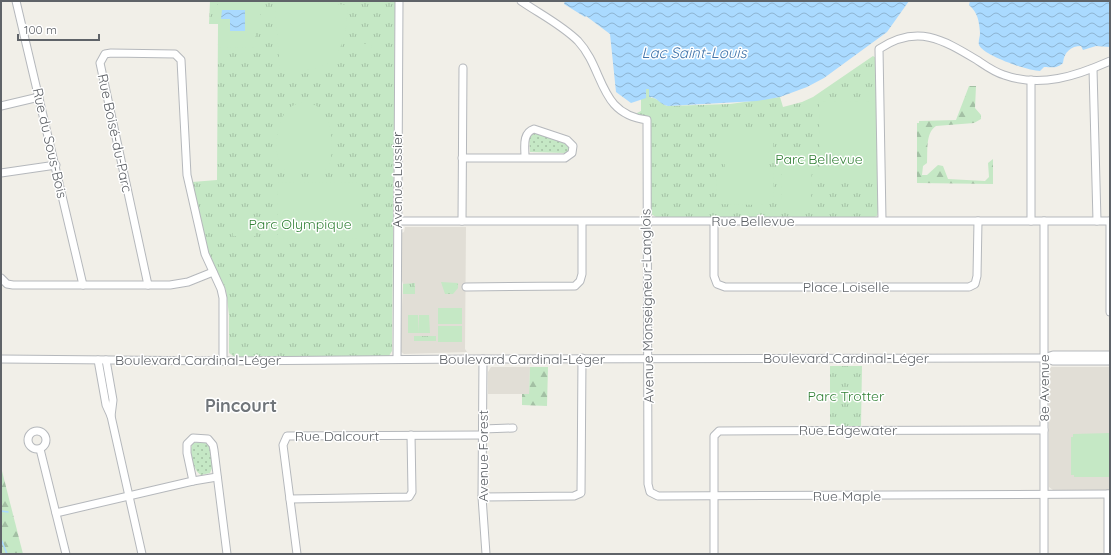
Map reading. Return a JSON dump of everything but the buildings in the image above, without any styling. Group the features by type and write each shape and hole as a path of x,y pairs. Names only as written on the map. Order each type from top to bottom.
{"street":[{"name":"Rue du Sous-Bois","path":"16,1 56,165 83,285"},
{"name":"Avenue Lussier","path":"396,359 399,1"},
{"name":"Avenue Monseigneur-Langlois","path":"521,1 577,41 590,59 602,88 613,104 632,117 647,120 648,484 650,492"},
{"path":"882,220 879,49 904,37 926,36 952,46 999,73 1031,80 1060,79 1110,62"},
{"name":"Rue Boisé-du-Parc","path":"148,285 100,63 105,54 175,54 181,60 187,175 201,242 221,289 223,298 223,361"},
{"path":"462,221 463,68"},
{"path":"1093,69 1097,221"},
{"path":"1031,80 1031,221"},
{"path":"1,106 39,97"},
{"path":"462,158 566,158 572,153 573,146 567,140 534,129 528,131 525,137 525,157"},
{"path":"1,173 56,165"},
{"name":"Rue Bellevue","path":"397,221 1110,221"},
{"name":"Place Loiselle","path":"714,221 714,276 717,284 725,287 969,287 975,284 977,276 978,221"},
{"name":"8e Avenue","path":"1044,221 1044,554"},
{"path":"1110,221 1110,312"},
{"path":"466,287 575,286 580,281 582,274 582,222"},
{"path":"1,278 7,284 13,285 148,285 179,284 213,272"},
{"name":"Boulevard Cardinal-Léger","path":"1,359 223,361 582,358 1044,358 1053,355 1110,355"},
{"path":"482,497 577,496 581,493 582,358"},
{"name":"Boulevard Cardinal-Léger","path":"1044,358 1053,361 1110,361"},
{"name":"Avenue Forest","path":"483,359 482,497 486,554"},
{"path":"98,360 106,404 111,416 142,554"},
{"path":"106,360 113,402 111,416"},
{"name":"Rue Dalcourt","path":"297,554 283,445 283,441 287,436 411,436 482,432 514,428"},
{"name":"Rue Edgewater","path":"714,554 714,436 719,431 1044,430"},
{"path":"290,499 409,497 412,492 411,436"},
{"path":"193,481 187,444 193,438 204,438 211,441 214,450 227,554"},
{"path":"40,449 66,554"},
{"path":"56,513 193,481 217,477"},
{"name":"Rue Maple","path":"650,492 658,496 1109,494"},
{"path":"1108,554 1109,494"}],"shaded area":[{"path":"405,227 466,227 465,349 467,352 404,354 400,351 403,284 399,270 399,234 404,232"},
{"path":"491,367 530,367 529,394 488,394 488,372"},
{"path":"1051,367 1110,367 1110,490 1053,490 1049,487 1049,370"}],"green space":[{"name":"Parc Olympique","path":"210,1 395,1 392,351 389,356 235,357 229,353 229,315 226,290 208,253 192,182 217,180 218,24 209,24"},
{"path":"218,1 254,1 254,8 260,8 260,24 255,24 255,48 218,47"},
{"path":"280,1 305,1 347,5 345,34 342,43 332,59 325,65 315,69 280,70 275,7"},
{"path":"355,44 372,44 371,53 355,53"},
{"name":"Parc Bellevue","path":"873,56 876,58 877,216 872,218 665,219 651,214 650,118 635,114 641,111 641,98 646,89 649,89 651,98 656,99 668,106 730,104 780,97 783,107 802,102 813,97"},
{"path":"969,86 976,86 975,108 981,115 981,119 974,123 936,126 932,129 928,143 927,163 923,166 922,175 927,175 938,165 943,166 948,179 985,181 989,177 988,163 993,159 993,184 917,183 917,123 919,123 919,121 956,120"},
{"path":"873,101 874,181 820,181 819,102"},
{"path":"302,102 311,103 318,107 327,118 331,133 332,148 330,164 324,171 288,171 282,167 279,161 276,144 282,117 289,108"},
{"path":"725,130 763,130 764,132 773,132 773,163 764,163 764,169 773,169 774,202 764,202 764,205 717,204 716,171 725,171 725,164 717,164 717,132 725,132"},
{"path":"537,133 566,144 569,147 569,151 565,153 530,152 529,136"},
{"path":"782,153 812,153 811,207 781,207"},
{"path":"358,182 358,238 278,239 277,183"},
{"path":"233,223 256,223 256,236 233,236"},
{"path":"441,282 458,283 458,288 453,294 445,294"},
{"path":"415,283 415,294 403,294 403,284"},
{"path":"438,308 462,308 462,324 438,324"},
{"path":"408,315 418,315 419,333 408,333"},
{"path":"419,315 429,315 430,333 419,333"},
{"path":"438,326 462,326 462,342 438,342"},
{"path":"414,336 436,336 436,341 414,341"},
{"name":"Parc Trotter","path":"830,366 862,366 861,426 830,426"},
{"path":"530,367 548,367 547,406 522,405 522,394 529,394"},
{"path":"1110,433 1110,477 1074,477 1074,475 1071,475 1071,437 1073,437 1073,434"},
{"path":"204,442 209,445 213,466 210,473 201,475 198,473 194,465 191,450 193,443"},
{"path":"1,467 23,554 1,554"}],"water":[{"name":"Lac Saint-Louis","path":"565,1 909,1 887,32 824,78 807,87 780,97 757,101 668,106 655,98 649,97 649,89 646,89 646,98 631,103 616,92 610,34 586,16 585,17 564,4"},
{"path":"970,1 1110,1 1110,47 1096,46 1083,50 1081,46 1071,48 1066,53 1061,65 1044,67 1040,71 1017,66 989,54 979,45 980,33 978,21 976,14 969,5"},
{"path":"222,10 245,10 245,31 230,31 230,19 221,19"}],"waterway":[{"path":"1,511 8,512"},
{"path":"1,539 7,554"}],"district":[{"name":"Pincourt","path":"241,406"}]}
